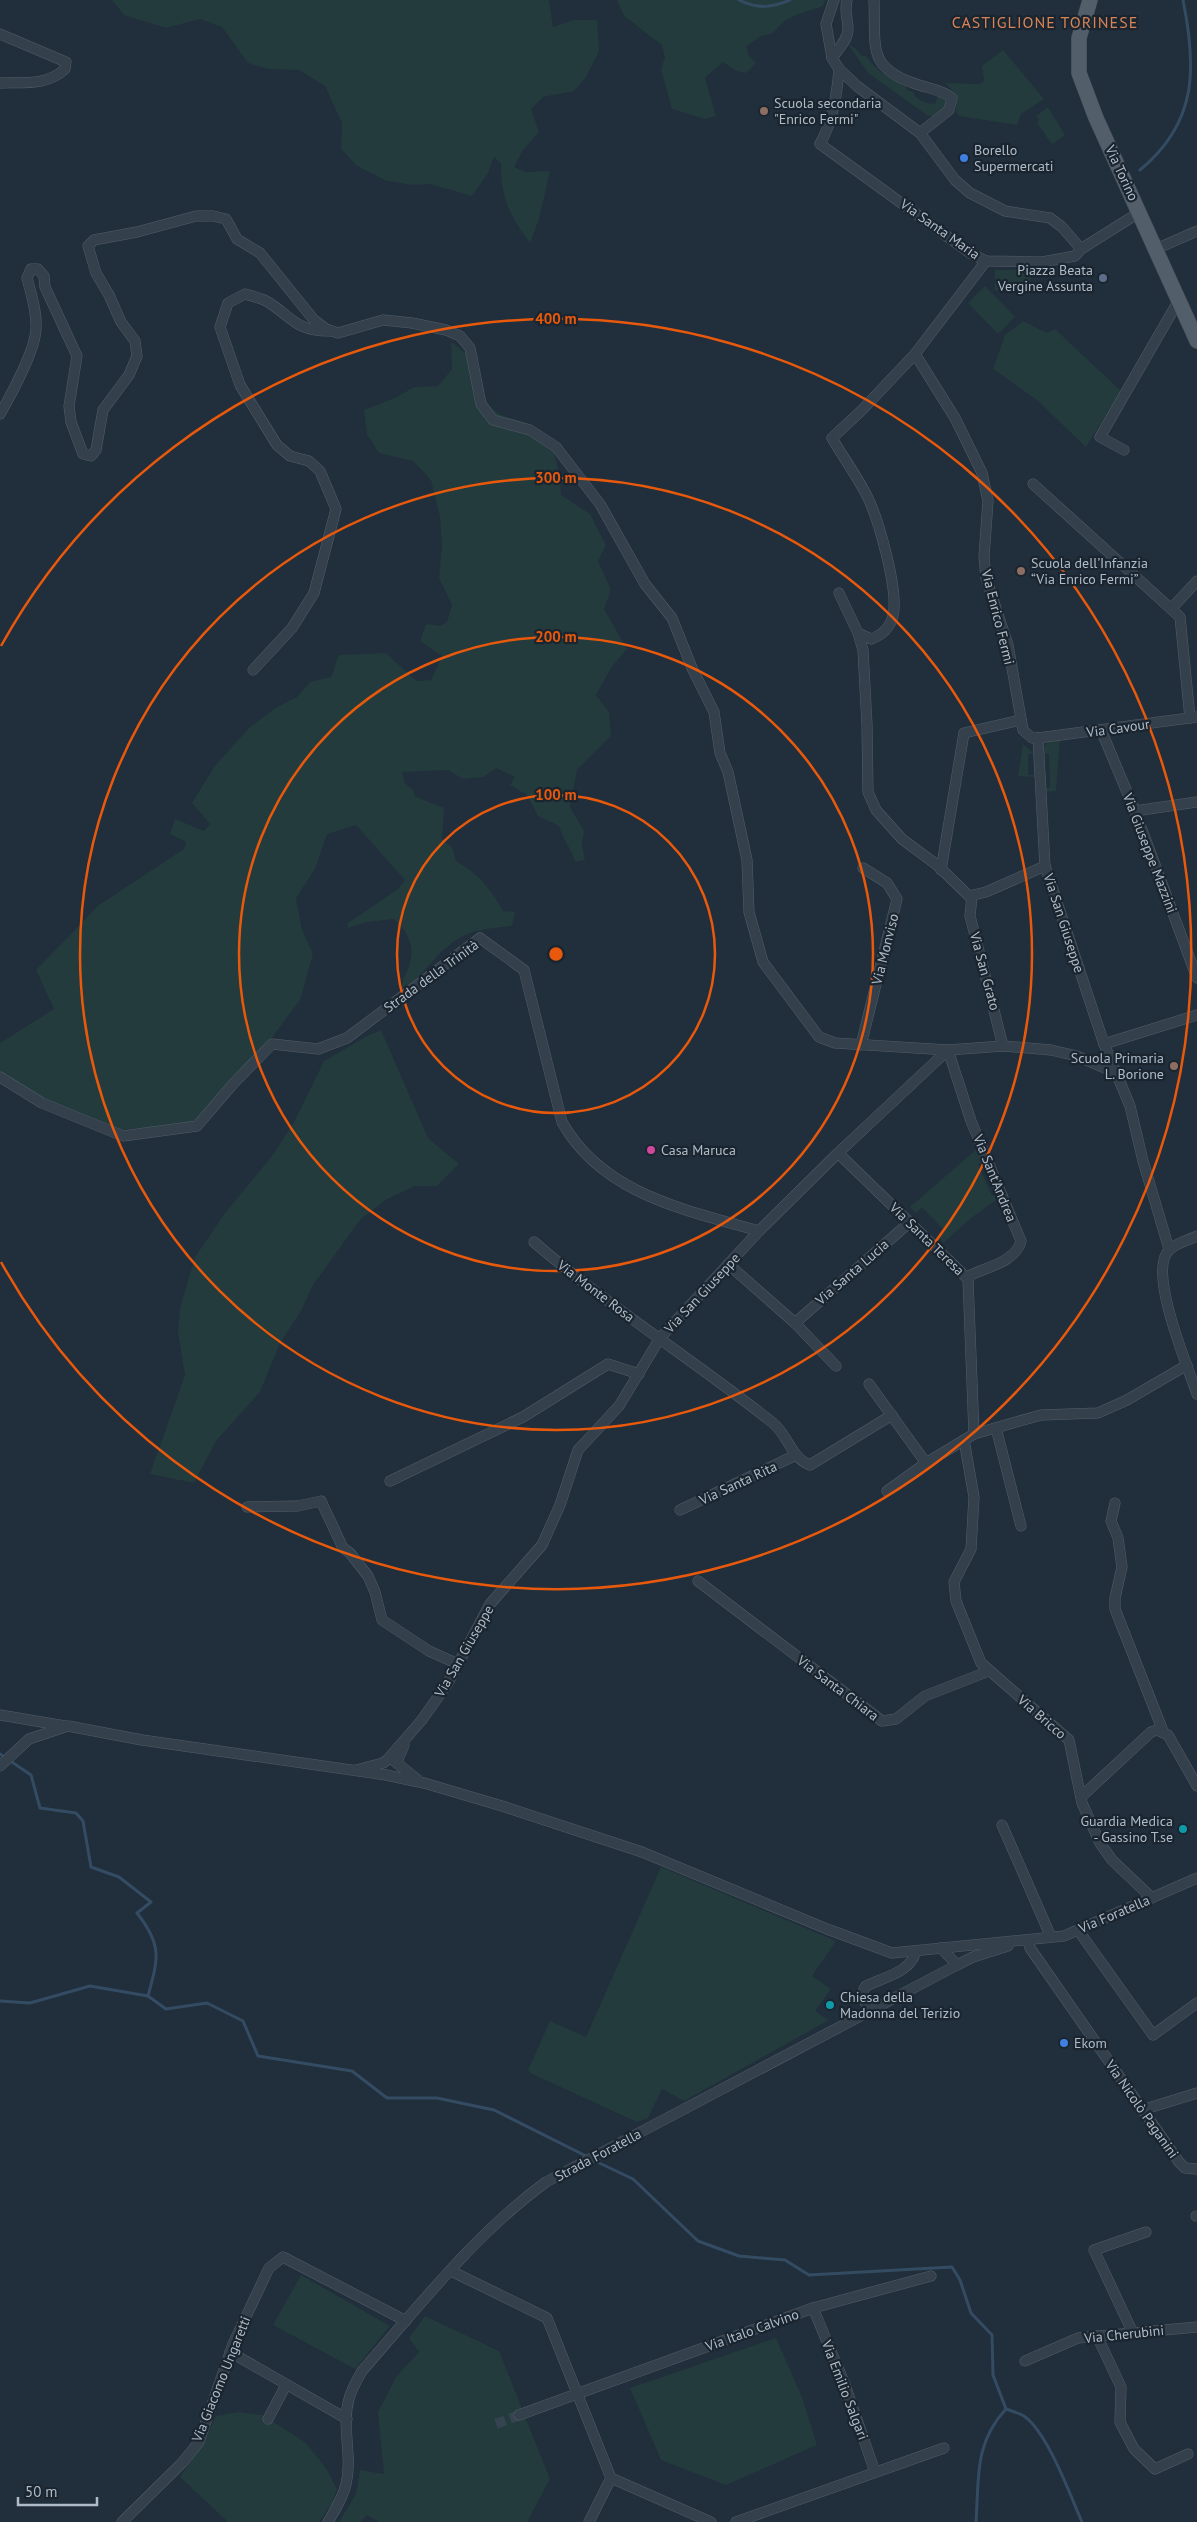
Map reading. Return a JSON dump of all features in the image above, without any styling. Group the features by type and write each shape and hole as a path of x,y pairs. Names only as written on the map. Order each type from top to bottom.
{"main road":[{"name":"Via Torino","path":"1090,0 1078,38 1079,74 1096,118 1197,341"}],"street":[{"path":"834,0 826,24 832,58 838,69 857,86 920,133 956,180 970,193 1005,211 1050,218 1057,222 1081,249"},
{"path":"832,58 848,29 844,12 847,0"},
{"path":"874,0 877,58 886,71 916,84 945,92 952,98 948,110 920,133"},
{"path":"0,34 66,62 65,69 58,76 43,82 0,84"},
{"name":"Via Santa Maria","path":"838,69 836,98 827,131 820,144 970,253 986,261 1056,261 1074,256 1081,249 1140,212"},
{"path":"0,414 32,347 36,330 35,313 27,278 32,270 38,269 44,276 48,295 77,356 69,406 71,422 83,454 90,456 96,450 103,410 129,375 137,356 135,341 121,322 109,294 96,273 88,246 94,240 137,232 196,216 224,218 237,239 260,253 314,320 333,331 338,333 383,320 420,324 446,330 460,336 470,348 481,404 493,420 530,430 556,447 600,504 645,584 672,618 692,668 710,700 714,712 720,753 728,772 747,860 749,912 763,962 819,1037 835,1043 948,1050 1003,1046 1051,1050 1076,1056 1116,1073"},
{"path":"1156,249 1197,232"},
{"path":"858,633 871,639 881,636 890,625 894,614 893,584 867,495 832,438 862,410 915,354 986,261"},
{"path":"253,670 292,628 314,593 336,510 320,471 309,461 290,456 277,445 240,386 220,327 228,303 245,294 267,301 290,320 310,331 333,331"},
{"path":"1124,450 1100,437 1179,300"},
{"name":"Via Enrico Fermi","path":"915,354 955,418 982,473 988,501 984,557 986,578 1008,645 1023,730 1032,738 1038,738"},
{"path":"1033,484 1180,618 1194,717"},
{"path":"1171,610 1197,581"},
{"path":"839,593 858,633 863,650 867,716 868,792 876,810 902,839 942,870 967,894 972,896 1045,866"},
{"name":"Via Cavour","path":"1038,738 1194,717"},
{"path":"942,870 964,733 1021,720"},
{"name":"Via Giuseppe Mazzini","path":"1101,730 1135,811 1197,978"},
{"name":"Via San Giuseppe","path":"1038,738 1045,866 1104,1044 1130,1106 1143,1161 1169,1249"},
{"path":"1135,811 1197,802"},
{"name":"Via Monviso","path":"861,1045 897,900 887,883 863,868"},
{"name":"Via San Grato","path":"972,896 970,916 996,1012 1003,1046"},
{"name":"Strada della Trinità","path":"0,1077 42,1103 123,1136 197,1126 234,1083 272,1044 318,1049 347,1038 480,938 524,970 562,1122 574,1143 631,1189 669,1205 759,1231"},
{"path":"1104,1044 1197,1015"},
{"name":"Via San Giuseppe","path":"389,1775 398,1770 391,1762 448,1683 490,1604 542,1545 560,1505 578,1450 619,1406 660,1338 759,1231 838,1153 948,1050"},
{"name":"Via Sant'Andrea","path":"948,1050 971,1121 1020,1241 1018,1249 1012,1256 971,1275 968,1280"},
{"name":"Via Santa Teresa","path":"838,1153 968,1280 974,1434"},
{"name":"Via Santa Lucia","path":"795,1322 910,1222"},
{"path":"1196,1388 1164,1293 1162,1270 1164,1257 1169,1249 1197,1236"},
{"name":"Via Monte Rosa","path":"534,1242 570,1273 777,1426 796,1455"},
{"path":"728,1264 795,1322 836,1366"},
{"path":"390,1480 523,1417 608,1364 639,1374"},
{"path":"887,1491 926,1463 974,1434 1041,1415 1098,1413 1127,1400 1188,1365"},
{"path":"869,1384 926,1463"},
{"path":"796,1455 802,1462 810,1465 892,1415"},
{"path":"996,1428 1021,1526"},
{"name":"Via Bricco","path":"964,1440 973,1506 971,1549 954,1582 956,1601 982,1663 1069,1740 1081,1797 1100,1842 1112,1860 1152,1898"},
{"name":"Via Santa Rita","path":"680,1510 796,1455"},
{"path":"247,1507 298,1506 320,1501 343,1548 350,1553 368,1576 375,1592 382,1620 429,1651 458,1664"},
{"path":"1115,1503 1111,1521 1118,1538 1122,1567 1114,1598 1115,1609 1163,1731 1168,1735 1197,1786"},
{"name":"Via Santa Chiara","path":"698,1581 882,1721 896,1719 925,1696 989,1670"},
{"path":"0,1715 152,1741 389,1775 424,1783 502,1806 642,1852 827,1929 892,1953 1028,1940"},
{"path":"1,1765 28,1739 68,1726"},
{"path":"1081,1797 1150,1732 1163,1731"},
{"path":"353,1770 391,1762 424,1783"},
{"path":"389,1775 382,1770 391,1762"},
{"path":"1002,1825 1051,1937"},
{"name":"Via Foratella","path":"1028,1940 1064,1936 1197,1878"},
{"path":"1078,1930 1153,2034 1197,2002"},
{"name":"Strada Foratella","path":"328,2522 339,2503 346,2484 350,2459 347,2419 348,2400 362,2371 493,2226 525,2197 546,2182 583,2162 956,1965 973,1957 1028,1940"},
{"name":"Via Nicolò Paganini","path":"1028,1940 1030,1948 1178,2162 1185,2168 1197,2169"},
{"path":"960,1946 973,1957"},
{"path":"941,1948 956,1965"},
{"path":"870,2011 862,1998 862,1991 866,1986 910,1965 914,1958 914,1951"},
{"path":"1142,2110 1197,2093"},
{"path":"1133,2332 1094,2250 1146,2232"},
{"name":"Via Giacomo Ungaretti","path":"122,2522 182,2463 199,2442 230,2352 269,2268 283,2257 406,2321"},
{"path":"451,2271 547,2318 610,2478 710,2522"},
{"name":"Via Italo Calvino","path":"519,2415 814,2308 931,2276"},
{"name":"Via Emilio Salgari","path":"814,2308 844,2382 875,2472"},
{"name":"Via Cherubini","path":"1025,2361 1078,2338 1197,2327"},
{"path":"1096,2336 1121,2387 1120,2422 1134,2450 1155,2469 1188,2454"},
{"path":"230,2352 347,2419"},
{"path":"268,2419 286,2384"},
{"path":"736,2522 750,2520 875,2472 944,2448"},
{"path":"589,2522 610,2478"}],"green space":[{"path":"112,0 549,0 553,27 573,20 597,20 599,51 586,77 574,91 543,97 531,109 539,132 523,150 514,167 526,172 550,171 539,219 530,243 517,225 508,207 502,187 501,164 494,157 488,173 472,196 430,184 413,185 387,181 357,166 341,149 342,123 325,86 299,70 268,69 248,63 222,27 200,19 166,28 124,15"},
{"path":"617,0 825,0 823,6 784,21 773,33 759,37 746,47 749,56 756,63 746,73 736,71 723,62 705,78 716,116 704,119 672,109 661,69 665,57 662,45 624,16"},
{"path":"848,44 855,48 862,56 866,56 884,74 906,86 907,90 913,92 919,99 935,104 938,95 946,98 947,107 932,116 928,116 868,73"},
{"path":"1003,50 1044,99 1021,114 1017,125 959,116 956,112 957,95 945,83 980,84 984,81 982,66"},
{"path":"1048,107 1065,135 1052,144 1037,123 1039,120 1036,116"},
{"path":"995,270 1030,270 1030,290 995,290"},
{"path":"985,286 1015,317 998,334 968,303"},
{"path":"1023,321 1047,333 1055,329 1121,391 1086,447 1037,400 993,369 1005,335"},
{"path":"451,342 467,355 474,365 485,398 491,408 501,415 530,425 545,438 551,446 557,465 561,495 590,514 606,545 598,561 611,590 604,609 627,649 611,668 596,695 609,712 611,736 577,770 570,807 584,831 582,845 585,860 575,862 559,826 538,816 527,795 510,785 515,777 496,768 484,777 463,779 448,770 402,772 405,783 414,791 414,796 444,808 442,839 452,847 456,861 483,882 503,911 515,912 512,926 466,934 449,945 413,982 401,989 412,952 407,934 403,929 394,919 367,922 348,928 348,923 398,889 405,880 356,825 327,834 315,869 296,898 302,930 313,954 300,1000 270,1040 193,1123 120,1130 66,1117 0,1074 0,1043 54,1009 36,970 99,905 184,849 186,842 170,834 175,819 204,831 210,824 192,803 214,767 249,728 277,707 297,697 310,682 331,677 339,655 386,653 416,681 431,680 442,656 420,641 426,624 440,626 447,622 452,605 439,578 442,545 440,517 431,480 413,461 379,453 367,434 364,410 397,397 414,387 438,386 452,369"},
{"path":"1060,738 1056,791 1045,792 1045,789 1050,787 1049,754 1043,754 1043,750 1048,743"},
{"path":"1023,744 1034,754 1028,754 1028,775 1034,775 1035,777 1018,776"},
{"path":"381,1030 428,1138 459,1164 437,1186 415,1186 387,1199 360,1220 313,1285 301,1311 280,1343 260,1392 216,1441 194,1483 150,1474 185,1375 178,1333 180,1308 195,1257 225,1213 272,1156 293,1124 324,1061"},
{"path":"978,1148 985,1161 978,1164 992,1196 999,1193 1000,1197 970,1219 943,1243 939,1237 945,1231 922,1207 916,1213 910,1207"},
{"path":"661,1867 836,1941 812,1976 831,1989 815,2011 829,2020 684,2101 662,2089 648,2118 637,2122 530,2073 528,2070 550,2021 586,2037"},
{"path":"301,2275 390,2326 355,2369 273,2325"},
{"path":"425,2316 499,2351 550,2479 527,2522 379,2522 367,2515 360,2522 339,2522 356,2494 360,2470 384,2474 378,2412 396,2377 419,2352 409,2338"},
{"path":"776,2338 802,2397 817,2445 726,2485 661,2460 630,2388"},
{"path":"239,2412 262,2415 305,2442 326,2468 337,2489 333,2502 319,2522 228,2522 180,2477 204,2442 216,2416"}],"waterway":[{"path":"739,0 758,6 777,5 790,0"},
{"path":"1140,170 1159,152 1173,133 1182,114 1188,93 1191,72 1190,49 1183,0"},
{"path":"0,1754 31,1775 40,1808 76,1813 83,1821 91,1867 119,1877 151,1902 137,1913 155,1944 156,1962 148,1996 166,2009 207,2003 243,2021 258,2056 352,2071 387,2098 437,2098 494,2110 588,2157"},
{"path":"0,2001 30,2003 90,1986 148,1996"},
{"path":"593,2160 633,2179 698,2241 739,2256 785,2260 809,2275 952,2267 960,2280 971,2313 992,2335 993,2375 1006,2409"},
{"path":"976,2522 978,2476 983,2448 988,2435 1006,2409 1024,2416 1042,2436 1058,2465 1082,2522"}],"tunnel":[{"path":"496,2424 519,2415"}],"place":[{"name":"Scuola secondaria \"Enrico Fermi\"","path":"764,111"},
{"name":"Borello Supermercati","path":"964,158"},
{"name":"Piazza Beata Vergine Assunta","path":"1103,278"},
{"name":"Scuola dell’Infanzia “Via Enrico Fermi”","path":"1021,571"},
{"name":"Scuola Primaria L. Borione","path":"1174,1066"},
{"name":"Casa Maruca","path":"651,1150"},
{"name":"Guardia Medica - Gassino T.se","path":"1183,1829"},
{"name":"Chiesa della Madonna del Terizio","path":"830,2005"},
{"name":"Ekom","path":"1064,2043"}],"district":[{"name":"CASTIGLIONE TORINESE","path":"1045,22"}]}
